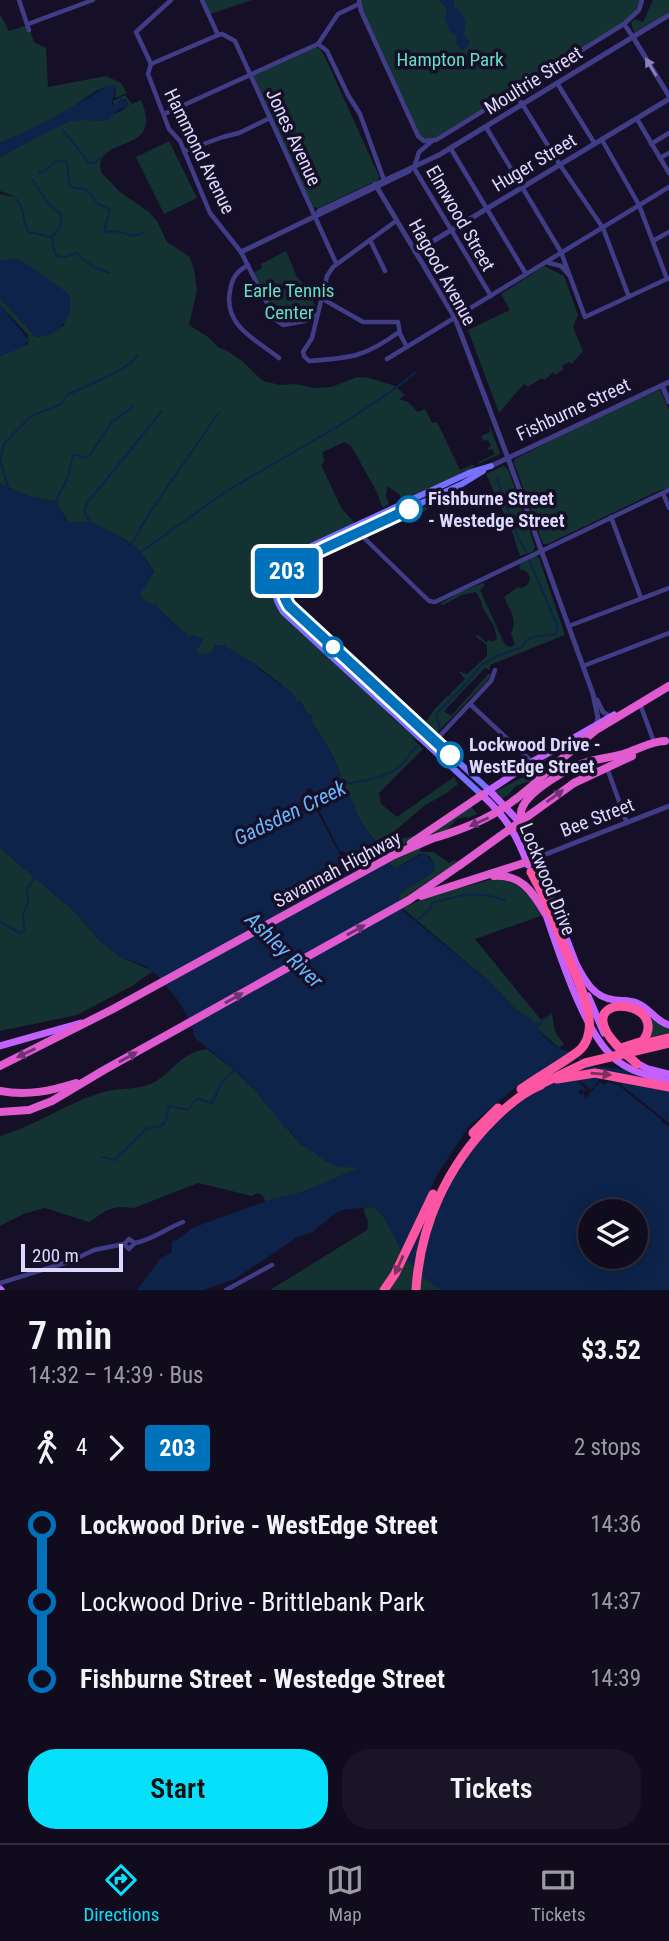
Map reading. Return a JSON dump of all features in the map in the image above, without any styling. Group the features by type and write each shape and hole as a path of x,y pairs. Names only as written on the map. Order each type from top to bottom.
{"highway":[{"name":"Savannah Highway","path":"0,1066 95,1018 394,855 497,814 524,794 578,742 669,686"},
{"path":"524,827 521,816 523,806 558,776 581,764 667,741"},
{"path":"0,1112 15,1113 40,1106 184,1026 407,901 574,783 667,741"},
{"path":"394,855 485,793"},
{"path":"407,901 532,860"},
{"path":"384,1290 395,1274 433,1194 474,1131 521,1089 576,1053 589,1036 589,1012 545,898 531,872"},
{"path":"474,880 498,875 518,880 532,892 545,914"},
{"path":"521,1089 570,1063 624,1047 643,1041 648,1030 642,1012 625,1005 617,1006 608,1012 604,1027 616,1045 637,1064"},
{"path":"624,1047 669,1041"},
{"path":"416,1290 424,1239 435,1204 452,1171 491,1123 535,1087 585,1063 669,1041"},
{"path":"0,1091 15,1094 53,1090 77,1083 104,1070"},
{"path":"535,1087 573,1074 595,1073 669,1087"},
{"path":"411,1290 419,1235 433,1194"}],"main road":[{"name":"Fishburne Street","path":"314,549 358,533 471,472 491,466"},
{"name":"Fishburne Street","path":"314,549 350,528 434,494"},
{"path":"350,528 358,533"},
{"name":"Lockwood Drive","path":"314,549 291,566 283,582 286,601 435,741 468,778"},
{"name":"Lockwood Drive","path":"314,549 287,559 275,580 279,606 429,747 524,827 532,860 531,872 545,914 584,1015 601,1046 618,1061 638,1072 669,1081"},
{"path":"300,628 306,622"},
{"path":"341,666 346,659"},
{"path":"367,690 373,684"},
{"path":"485,793 532,762 639,703"},
{"path":"395,716 401,710"},
{"path":"429,747 435,741"},
{"name":"Lockwood Drive","path":"485,793 506,818 551,898 594,1013 608,1040 637,1064 669,1074"},
{"path":"531,872 534,869 538,873 551,898"},
{"path":"575,961 586,983 596,993 609,999 638,1003 660,1022 669,1025"},
{"path":"0,1046 95,1018"}],"street":[{"path":"19,0 28,27 93,0"},
{"name":"Hammond Avenue","path":"171,0 136,32 151,64 148,74 169,129 180,141 210,212 241,252 279,323 292,324 316,315"},
{"path":"151,64 218,35 202,0"},
{"path":"419,152 424,145 624,24 639,10 642,0"},
{"path":"164,114 318,44 338,14 359,2 418,136 419,152"},
{"name":"Moultrie Street","path":"376,186 451,149 669,15"},
{"path":"624,24 669,98"},
{"name":"Jones Avenue","path":"218,35 222,34 235,41 336,263"},
{"path":"318,44 327,51 360,114 384,180"},
{"path":"557,83 595,144"},
{"path":"521,88 522,103"},
{"path":"510,94 522,103 559,165 603,228 629,297"},
{"name":"Huger Street","path":"415,252 669,98"},
{"path":"184,151 239,133 270,118"},
{"path":"637,119 669,173"},
{"path":"486,127 561,252 585,317 668,279 639,205 602,140"},
{"path":"651,144 669,133"},
{"path":"418,136 424,141 432,141"},
{"path":"451,149 527,274"},
{"name":"Elmwood Street","path":"419,152 413,169 491,296"},
{"path":"660,158 669,153"},
{"name":"Moultrie Street","path":"241,252 413,169"},
{"name":"Hagood Avenue","path":"376,186 455,318 593,694 598,718 596,725"},
{"path":"387,359 669,187"},
{"path":"397,221 336,263 327,276 312,338 303,352 305,359 309,361 352,358 375,350 400,332"},
{"path":"653,241 669,232"},
{"path":"370,240 385,271"},
{"path":"550,263 561,252"},
{"path":"542,264 550,263 561,267 571,277"},
{"path":"248,265 232,279 229,308 245,335 279,358"},
{"path":"321,298 363,322 398,322 407,347"},
{"name":"Fishburne Street","path":"491,466 669,382"},
{"path":"662,385 669,402"},
{"path":"358,533 428,600 437,601 666,492 669,508"},
{"path":"611,517 641,599"},
{"path":"569,626 669,588"},
{"path":"583,666 669,633"},
{"path":"435,741 491,681 495,670"},
{"name":"Hagood Avenue","path":"593,694 603,712 611,717"},
{"path":"639,703 654,743"},
{"path":"470,704 532,762"},
{"path":"607,767 627,823"},
{"name":"Bee Street","path":"532,860 669,807"},
{"path":"0,1283 71,1261 94,1250 124,1244 129,1249 135,1243 155,1238 183,1222"},
{"path":"226,1290 272,1265"}],"green space":[{"path":"205,0 252,0 210,14"},
{"name":"Hampton Park","path":"361,0 640,0 637,9 623,23 435,138 426,140 419,135 362,9"},
{"path":"653,0 669,0 669,12 634,33 631,22 635,19 643,22"},
{"path":"0,14 9,31 28,25 34,42 46,48 48,87 106,76 121,83 127,93 115,98 116,86 102,88 52,119 0,143"},
{"path":"314,47 319,48 325,57 379,176 378,180 318,208 312,207 252,76"},
{"path":"125,95 132,104 141,100 146,116 145,128 132,141 106,154 100,162 101,172 120,192 149,212 157,221 167,242 189,256 197,290 189,325 219,348 242,361 263,381 314,388 331,387 357,377 395,386 405,395 399,399 408,402 418,412 425,409 432,423 436,422 460,470 476,466 402,503 400,495 387,486 389,504 384,507 351,446 344,442 323,452 324,462 321,465 342,509 356,524 292,554 277,570 276,603 390,716 423,744 411,737 423,749 379,793 381,804 397,817 454,777 458,784 424,806 396,830 398,839 414,836 386,856 343,791 341,776 333,756 312,724 312,715 306,712 301,701 297,702 292,693 287,692 282,685 224,645 216,645 211,653 197,653 195,649 202,641 189,637 154,605 146,604 139,594 154,571 136,547 91,522 68,522 56,502 32,497 0,484 0,356 28,344 28,335 0,305 0,298 36,337 65,325 0,260 0,194 16,197 0,191 0,157 61,124 123,110 129,105 125,99 115,107 113,101"},
{"path":"169,141 197,198 164,214 136,157"},
{"name":"Earle Tennis Center","path":"286,251 297,277 306,287 316,308 314,313 287,323 277,320 253,273 262,268 261,264"},
{"path":"544,266 564,276 578,315 573,327 583,351 572,364 569,362 562,366 564,369 555,375 553,372 545,380 542,378 528,387 524,384 499,413 468,330 510,310 501,294"},
{"path":"660,390 669,410 669,488 543,544 514,463 515,459 594,418"},
{"path":"489,424 500,454 478,464 495,454 488,448 491,446 488,440 484,441 481,436 490,432"},
{"path":"503,466 508,469 535,547 533,552 520,556 486,474"},
{"path":"428,505 430,508 382,531 375,534 370,532"},
{"path":"308,550 312,552 296,560 280,591 301,622 299,623 283,608 276,590 277,581 285,566"},
{"path":"534,556 539,558 565,635 490,665 490,670 485,668 444,711 451,716 490,674 489,679 434,736 422,727 448,695 453,699 451,693 465,679 458,671 467,674 487,656 487,645 475,636 478,635 486,642 497,639 494,626 476,592 440,604 483,583 485,585 480,590 504,643 509,647 515,645 511,633 513,619 504,597 518,587 522,588 528,584 529,574 520,569 519,565"},
{"path":"555,751 531,781 516,786 501,799 519,817 499,798 500,794 495,792 521,778"},
{"path":"471,806 477,814 457,819 438,840 433,832"},
{"path":"422,846 420,852 434,852 449,863 454,860 458,862 399,901 399,894 431,873 434,863 429,856 420,854 394,869 389,862"},
{"path":"0,848 73,910 100,941 120,957 153,971 132,986 77,1015 0,1031"},
{"path":"490,880 515,884 527,894 541,916 475,939 541,1020 552,1013 555,1032 564,1044 559,1048 537,1029 543,1020 537,1025 513,1007 490,982 402,908 435,894"},
{"path":"650,1016 669,1028 669,1035 647,1040"},
{"path":"207,1049 232,1068 258,1094 301,1145 361,1168 300,1193 266,1202 262,1195 257,1193 252,1196 198,1183 134,1208 118,1207 107,1210 89,1222 45,1208 23,1214 0,1226 0,1136 100,1093 148,1085 188,1055"},
{"path":"373,1206 383,1216 400,1249 424,1277 441,1290 270,1290 367,1230 368,1221 363,1209"}],"water":[{"path":"438,0 454,0 454,6 465,22 463,34 470,42 466,49 462,50 456,45 457,36 450,32 444,17 446,7"},
{"path":"109,85 116,86 112,103 114,107 121,98 130,105 117,111 109,120 67,122 0,157 0,143"},
{"path":"16,259 69,294 71,302 68,317 64,324 52,333 36,337 0,298 0,260"},
{"path":"0,305 29,340 20,348 0,356"},
{"name":"Ashley River","path":"0,484 32,497 56,502 67,522 91,522 136,547 154,572 140,594 147,602 157,605 167,618 189,637 194,635 203,639 195,649 197,653 211,653 216,645 225,645 257,664 258,668 292,693 297,702 301,701 305,711 312,715 312,725 333,756 341,776 343,791 349,795 360,820 380,849 384,850 392,868 424,853 434,863 435,869 431,874 399,894 403,911 490,982 513,1007 536,1024 546,1018 537,1029 551,1043 594,1067 623,1069 669,1090 669,1290 441,1290 405,1258 383,1216 372,1206 338,1212 315,1230 299,1236 235,1279 203,1290 137,1290 160,1259 172,1252 172,1241 192,1228 275,1198 300,1193 359,1168 332,1164 300,1144 236,1071 195,1038 191,1022 177,999 157,975 145,966 120,957 100,941 73,910 0,848"}],"pier":[{"path":"311,788 340,852 344,851 347,857 342,859 306,790"},
{"path":"575,1050 581,1071 584,1071 551,1083 505,1114 480,1139 451,1180 421,1210 437,1175 469,1126 521,1083"},
{"path":"601,1078 620,1084 669,1123 669,1126 618,1085 607,1082 604,1085 600,1082 586,1098 583,1093 581,1095 578,1092 586,1089 579,1083 581,1081 591,1090"}],"waterway":[{"path":"63,130 89,163 95,163 104,155"},
{"path":"39,173 56,161 66,162 71,187 87,190 98,204 110,209 104,232 117,231 134,236 145,232"},
{"path":"33,180 47,202 62,215 60,227 52,238 57,256 65,257 76,253 93,267 109,273"},
{"path":"16,199 29,232 51,237"},
{"path":"9,491 0,460 4,444 17,430 31,416 62,404 67,395 113,374 137,356"},
{"path":"141,552 225,492 342,424 415,373"},
{"path":"54,504 68,478 73,455 84,458 89,456 111,423 134,406"},
{"path":"91,522 85,512 88,502 162,411"},
{"path":"132,543 150,512 219,412"},
{"name":"Gadsden Creek","path":"497,479 526,552"},
{"name":"Gadsden Creek","path":"440,729 436,714 480,666 522,647 533,637 556,634 557,625 529,560"},
{"name":"Gadsden Creek","path":"343,784 389,773 402,764 417,747"},
{"path":"0,922 20,933 24,931 23,914 28,902 27,889 35,877"},
{"path":"416,921 431,908 432,903 450,898 486,895 505,901"},
{"path":"546,1018 551,1014"},
{"path":"102,1157 115,1160 146,1129 161,1126 166,1121 169,1106 188,1110 198,1099 212,1103 222,1082 234,1070"}],"bus line":[{"name":"203","path":"409,509 297,561 287,571 283,592 289,606 450,755"}],"place":[{"name":"Fishburne Street - Westedge Street","path":"409,509"},
{"name":"Lockwood Drive - WestEdge Street","path":"450,755"}]}
